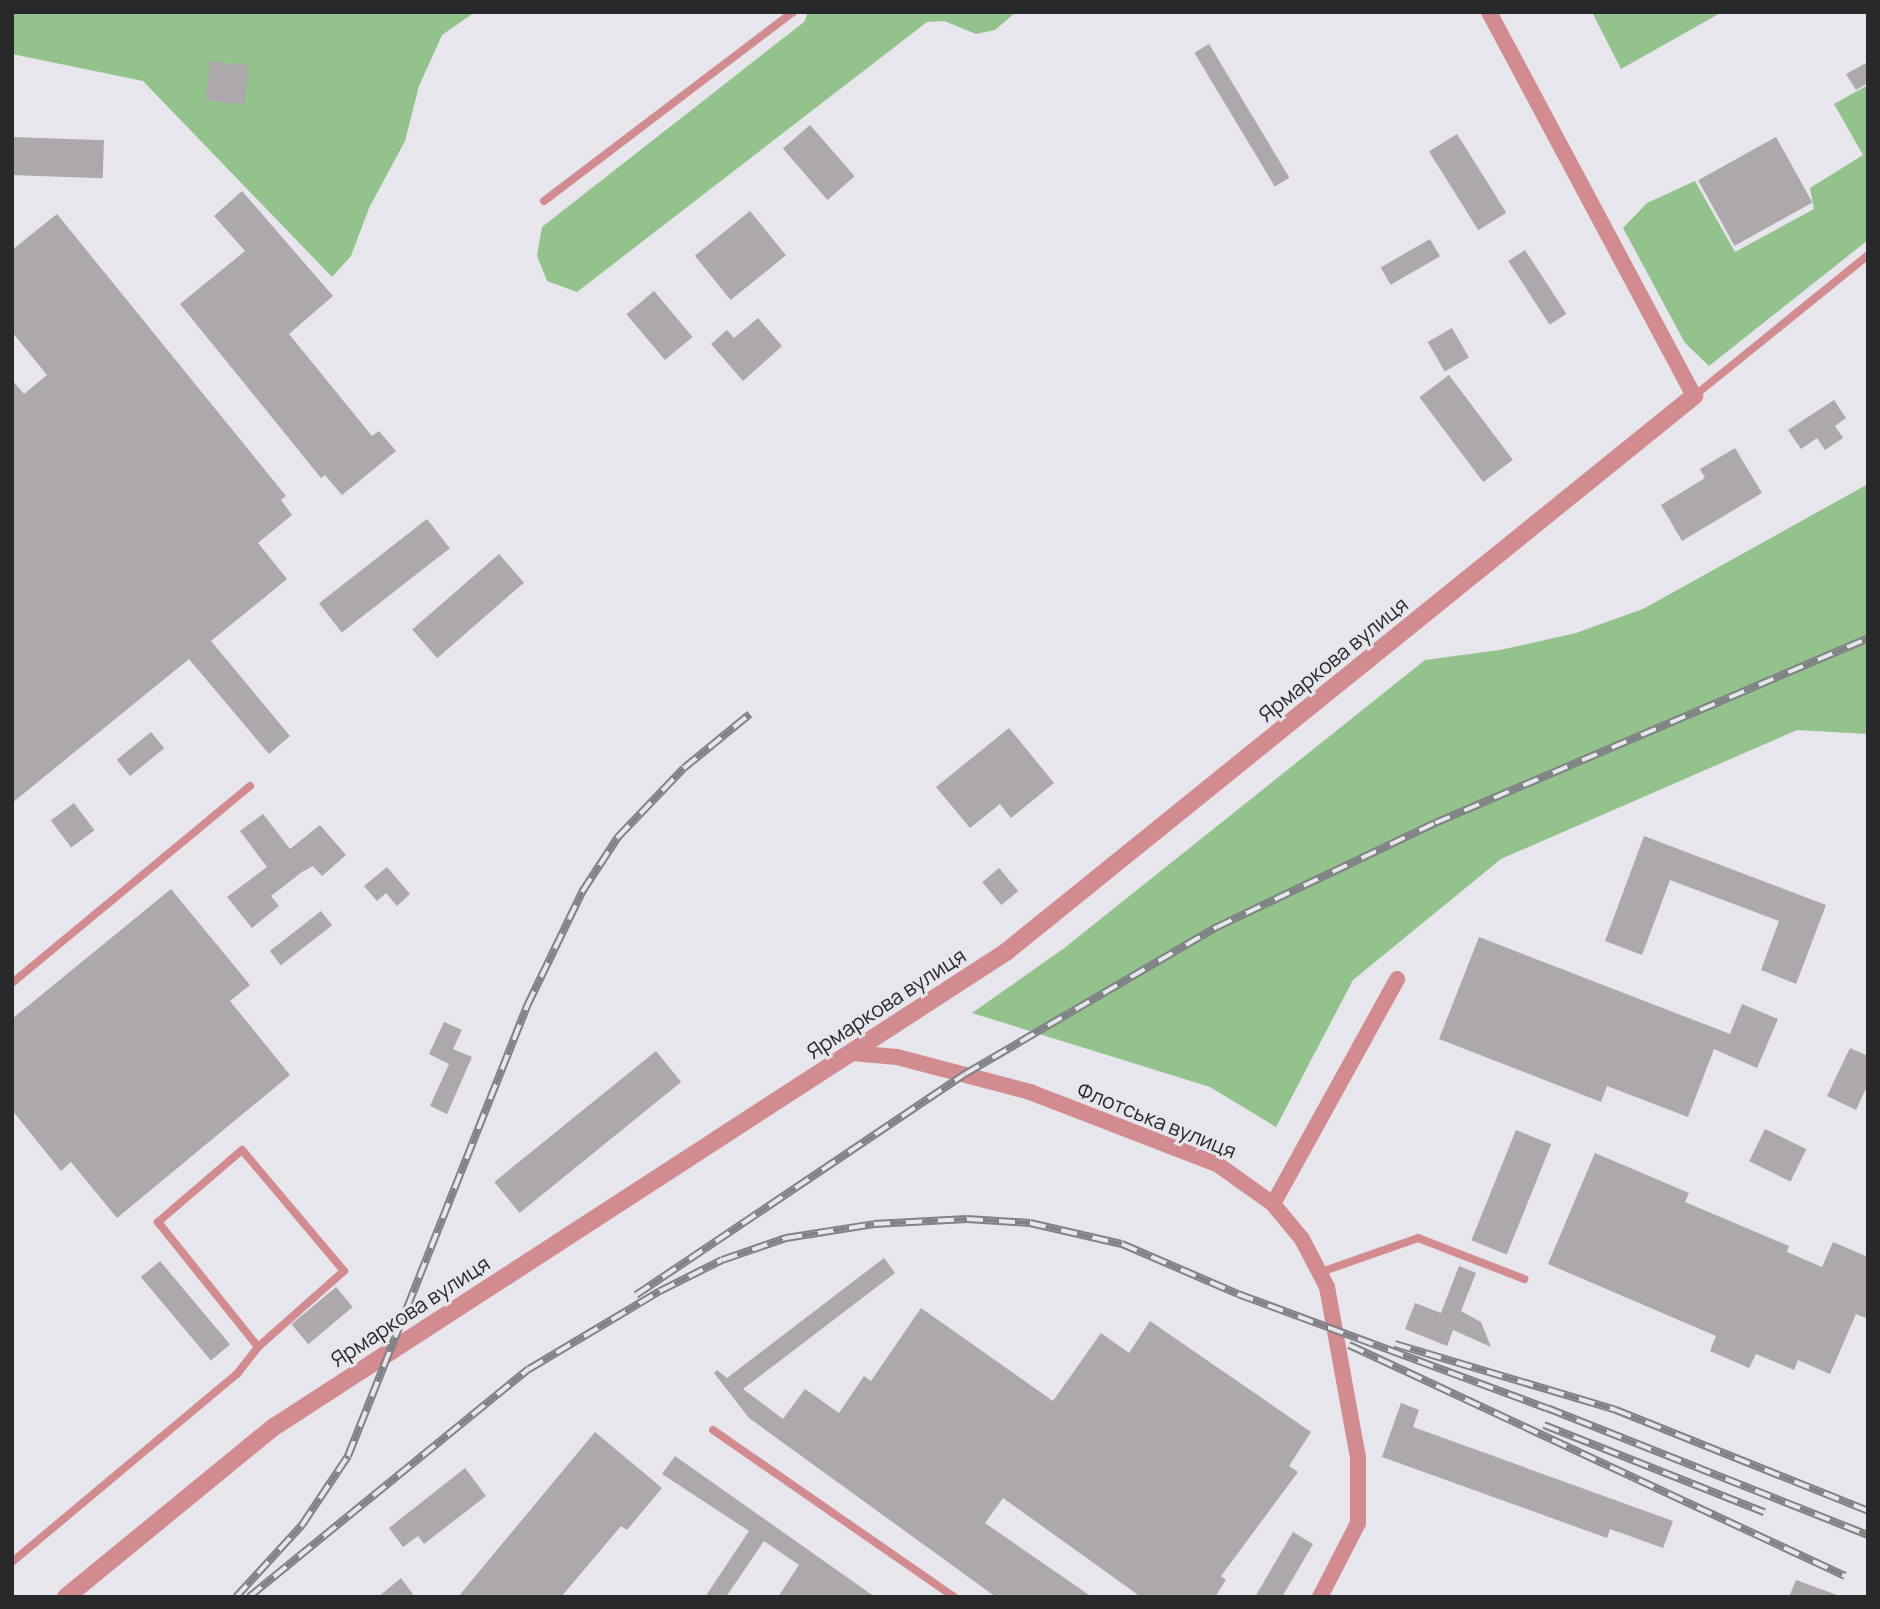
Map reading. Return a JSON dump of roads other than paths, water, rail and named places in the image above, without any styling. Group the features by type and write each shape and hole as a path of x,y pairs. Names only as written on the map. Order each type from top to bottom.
{"street":[{"path":"1489,12 1694,396"},
{"name":"Ярмаркова вулиця","path":"66,1597 274,1427 1006,952 1694,396"},
{"path":"1273,1204 1397,979"},
{"name":"Флотська вулиця","path":"852,1054 897,1057 1030,1092 1217,1164 1273,1204 1302,1238 1321,1272 1338,1332 1362,1491 1358,1523 1320,1597"}],"lane":[{"path":"544,201 793,12"},
{"path":"1694,396 1868,255"},
{"path":"12,983 250,786"},
{"path":"12,1562 237,1374 258,1347 344,1271 242,1150 158,1222 258,1347"},
{"path":"1321,1272 1418,1238 1524,1279"},
{"path":"713,1430 954,1597"}],"railway":[{"path":"636,1295 965,1074 1217,927 1435,823 1868,638"},
{"path":"236,1597 302,1525 348,1456 527,1006 582,892 618,837 684,768 750,714"},
{"path":"249,1597 529,1369 660,1291 722,1260 786,1238 874,1224 967,1219 1030,1223 1122,1244 1238,1294 1547,1408 1868,1535"},
{"path":"1395,1344 1616,1410 1868,1511"},
{"path":"1349,1345 1845,1576"},
{"path":"1544,1425 1764,1512"}]}
